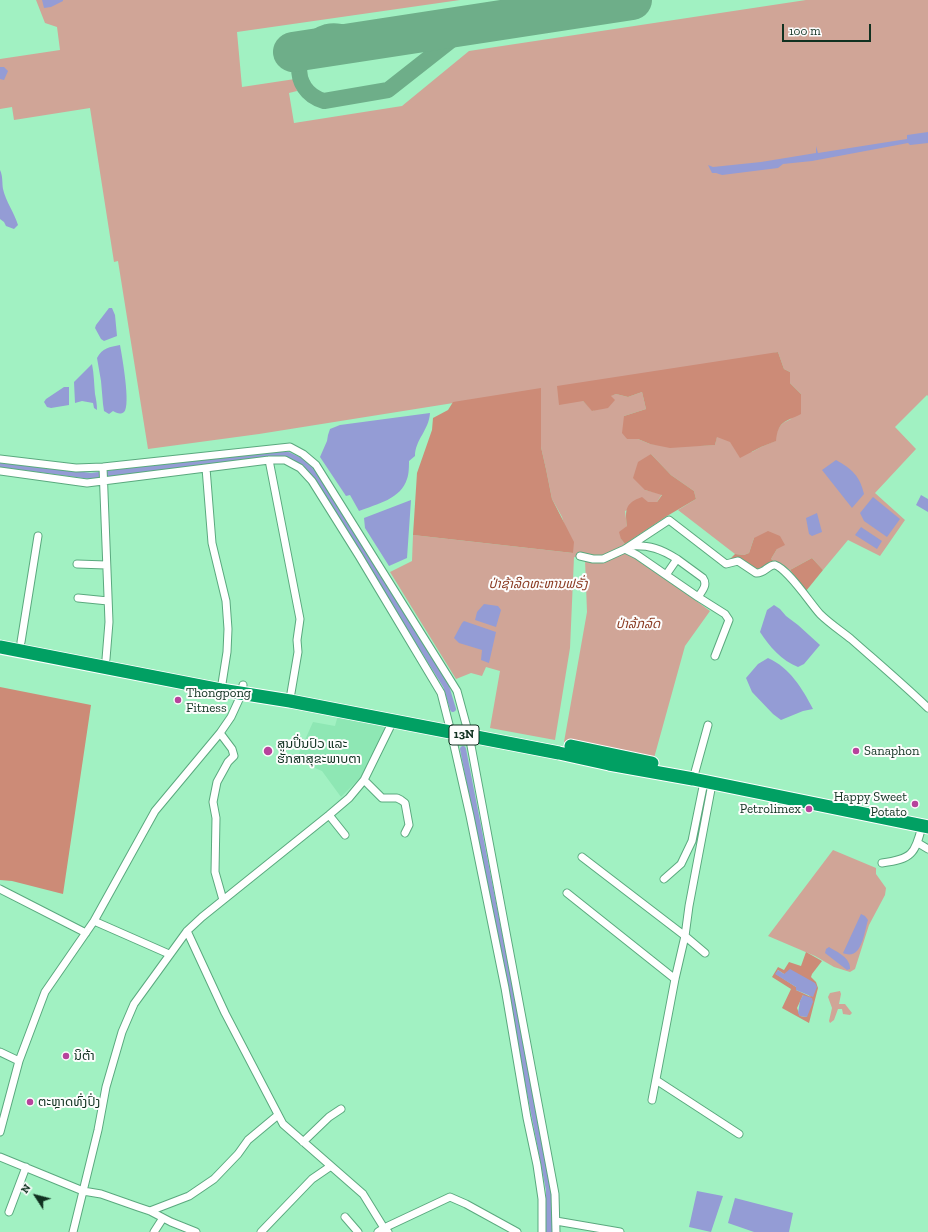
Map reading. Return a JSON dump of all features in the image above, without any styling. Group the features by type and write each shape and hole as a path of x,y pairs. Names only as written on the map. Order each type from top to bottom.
{"highway":[{"name":"13N","path":"0,638 106,659 222,686"},
{"name":"13N","path":"0,646 242,689 394,721 450,728"},
{"name":"13N","path":"242,689 291,693 708,783 926,824"},
{"name":"13N","path":"468,732 562,744 695,772 926,824"}],"street":[{"path":"0,458 76,468 103,468 290,447 303,454 316,465 457,691 468,732 555,1194 556,1232"},
{"path":"269,460 300,619 297,640 298,652 291,693"},
{"path":"0,471 87,483 103,479 269,460 285,460 300,468 312,480 441,693 450,728 505,988 527,1118 537,1166 542,1200 542,1232"},
{"path":"103,468 109,622 106,659"},
{"path":"206,468 212,543 226,601 228,629 227,652 222,686"},
{"path":"580,556 603,559 627,547 669,520 726,564 738,561 759,574 771,565 777,567 788,575 821,615 928,708"},
{"path":"21,642 38,536"},
{"path":"627,547 642,546 658,548 677,559 705,582 706,584 698,597"},
{"path":"627,547 698,597 725,614 729,620 715,656"},
{"path":"666,575 677,559"},
{"path":"77,564 106,565"},
{"path":"78,598 108,601"},
{"path":"0,1132 19,1061 45,992 94,921 155,811 220,734 231,717 242,689"},
{"path":"73,1232 106,1087 122,1032 134,1004 187,931 202,917 330,815 348,798 364,780 394,721"},
{"path":"695,772 708,725"},
{"path":"220,734 232,749 234,756 228,762 217,782 213,802 216,818 215,872 223,900"},
{"path":"364,780 382,798 397,798 405,803 409,825 405,833"},
{"path":"664,879 681,864 692,841 708,783"},
{"path":"652,1100 675,979 685,936 708,783"},
{"path":"330,815 345,835"},
{"path":"882,863 905,858 912,854 926,824"},
{"path":"918,843 928,850"},
{"path":"582,857 705,953"},
{"path":"0,888 86,933"},
{"path":"567,893 675,979"},
{"path":"94,921 169,954"},
{"path":"187,931 225,1013 282,1124 364,1194 383,1231 450,1197 466,1204 517,1232"},
{"path":"0,1052 19,1061"},
{"path":"656,1080 739,1134"},
{"path":"303,1142 329,1117 341,1109"},
{"path":"150,1211 189,1196 214,1179 238,1154 248,1140 278,1115"},
{"path":"0,1157 83,1191 101,1194 150,1211 196,1232"},
{"path":"261,1232 312,1179 331,1166"},
{"path":"9,1212 26,1167"},
{"path":"344,1217 358,1232"},
{"path":"154,1232 163,1218"},
{"path":"556,1221 620,1232"}],"shaded area":[{"path":"778,352 784,369 790,372 790,383 801,394 801,414 783,423 778,429 776,441 740,458 730,442 717,437 715,445 670,448 650,444 638,439 627,439 622,433 624,416 646,409 642,392 628,397 616,394 611,396 615,400 608,408 592,411 583,401 559,405 557,386"},
{"path":"541,388 541,447 552,499 574,542 573,553 413,535 417,473 432,430 433,418 448,410 453,402"},
{"path":"651,454 671,475 694,491 696,499 625,544 621,539 619,532 627,526 626,511 629,505 636,499 642,497 648,502 657,502 662,495 645,490 633,478 638,462"},
{"path":"768,531 780,536 785,545 777,549 771,559 774,561 756,570 728,561 735,554 744,555 749,553 754,538"},
{"path":"812,558 823,570 806,591 790,570"},
{"path":"0,687 91,705 63,894 12,881 0,880"},
{"path":"338,715 386,727 363,775 341,797 322,771 296,760 313,722 335,726"},
{"path":"806,952 822,961 811,977 816,982 818,988 809,1023 782,1008 791,989 772,977 778,967 784,970 789,962 801,966","holes":["778,970 784,974 811,997 796,990 796,987 776,974","803,995 807,1017 800,1016 797,1008"]}],"green space":[{"path":"36,0 460,0 237,32 242,87 295,79 297,91 289,93 294,123 402,106 469,51 806,0 928,0 928,396 927,395 895,427 916,449 875,493 905,520 880,556 848,540 823,570 812,558 790,570 771,559 777,549 754,538 749,553 744,555 735,554 678,510 696,499 694,491 671,475 651,454 645,490 662,494 657,502 648,502 625,511 627,526 621,539 627,550 710,611 685,646 654,758 564,742 587,612 585,559 574,557 570,648 555,740 490,728 500,671 486,667 482,676 471,673 456,679 390,572 412,561 413,535 573,553 562,517 552,499 541,447 541,389 259,434 148,449 118,261 114,262 90,108 14,120 12,107 0,109 0,59 60,50 57,27 45,23","holes":["778,352 784,369 790,372 790,383 801,394 791,419 779,427 775,441 752,452 717,436 715,445 688,446 650,444 638,439 627,439 624,416 646,409 642,392 628,397 616,394 610,396 593,411 583,401"]},
{"path":"833,850 876,868 876,874 886,888 885,895 869,925 855,969 850,972 834,967 815,956 768,936"},
{"path":"840,991 841,994 839,1004 845,1004 852,1013 850,1015 843,1014 842,1009 838,1009 834,1020 830,1023 829,1021 832,1008 828,997 830,993"}],"water":[{"path":"42,0 63,1 51,7 44,8"},
{"path":"0,67 4,67 8,71 4,80 0,79"},
{"path":"928,132 928,143 910,145 908,143 812,161 783,164 778,168 722,175 712,173 708,165 713,167 761,162 816,153 816,146 818,153 907,139 907,135"},
{"path":"0,170 4,194 18,225 14,229 6,226 0,219"},
{"path":"109,308 112,308 115,315 117,336 104,341 101,339 95,328"},
{"path":"120,345 127,401 126,408 123,413 113,411 109,414 104,411 97,358 104,350"},
{"path":"92,364 97,410 94,408 93,403 82,401 75,403 74,382"},
{"path":"64,387 69,387 69,405 51,408 47,407 44,402 46,399"},
{"path":"430,413 427,425 417,445 415,456 409,461 408,475 404,486 388,500 359,511 350,495 346,496 320,457 327,441 330,429 340,425"},
{"path":"836,460 851,470 858,478 864,494 852,508 822,470"},
{"path":"921,495 928,499 928,512 916,505"},
{"path":"873,497 900,519 887,537 864,521 860,513"},
{"path":"411,500 407,558 389,566 365,528 364,518"},
{"path":"817,513 822,532 812,536 809,534 806,518"},
{"path":"861,527 882,541 877,549 855,535"},
{"path":"484,604 498,606 501,610 496,627 475,620 477,612"},
{"path":"774,605 820,645 804,664 798,667 787,661 776,652 767,643 760,632 767,610"},
{"path":"464,621 496,632 489,663 481,660 482,650 459,643 454,638"},
{"path":"768,658 783,667 795,679 813,709 803,711 781,720 773,714 752,692 746,678 758,664"},
{"path":"861,914 868,920 861,944 858,950 854,953 843,953"},
{"path":"829,947 846,959 850,965 850,969 847,970 825,953 826,949"},
{"path":"790,969 815,983 817,987 813,997 796,990 796,987 775,974 778,970 784,974"},
{"path":"803,995 812,998 813,1002 807,1017 800,1016 798,1013 800,1001"},
{"path":"697,1191 723,1196 711,1232 689,1227"},
{"path":"735,1198 793,1213 789,1232 754,1232 728,1223"}],"waterway":[{"path":"0,464 91,476 269,453 288,455 305,463 318,480 446,686 453,709"},
{"path":"463,749 549,1190 549,1232"}],"taxiway":[{"path":"373,40 333,31 316,37 307,46 299,66 300,77 304,87 312,96 324,101 388,90 463,31 475,26 510,19"}],"runway":[{"path":"293,52 632,0"}],"place":[{"name":"Thongpong Fitness","path":"178,700"},
{"name":"ສູນປິ່ນປົວ ແລະ ຮັກສາສຸຂະພາບຕາ","path":"268,751"},
{"name":"Sanaphon","path":"856,751"},
{"name":"Happy Sweet Potato","path":"915,804"},
{"name":"Petrolimex","path":"809,809"},
{"name":"ນິຕ້າ","path":"66,1056"},
{"name":"ຕະຫຼາດທົ່ງປົ່ງ","path":"30,1102"}],"park label":[{"name":"ປ່າຊ້າລິດທະຫານຟຣັ່ງ","path":"538,584"},
{"name":"ປ່າລ້ກລົດ","path":"638,624"}]}
